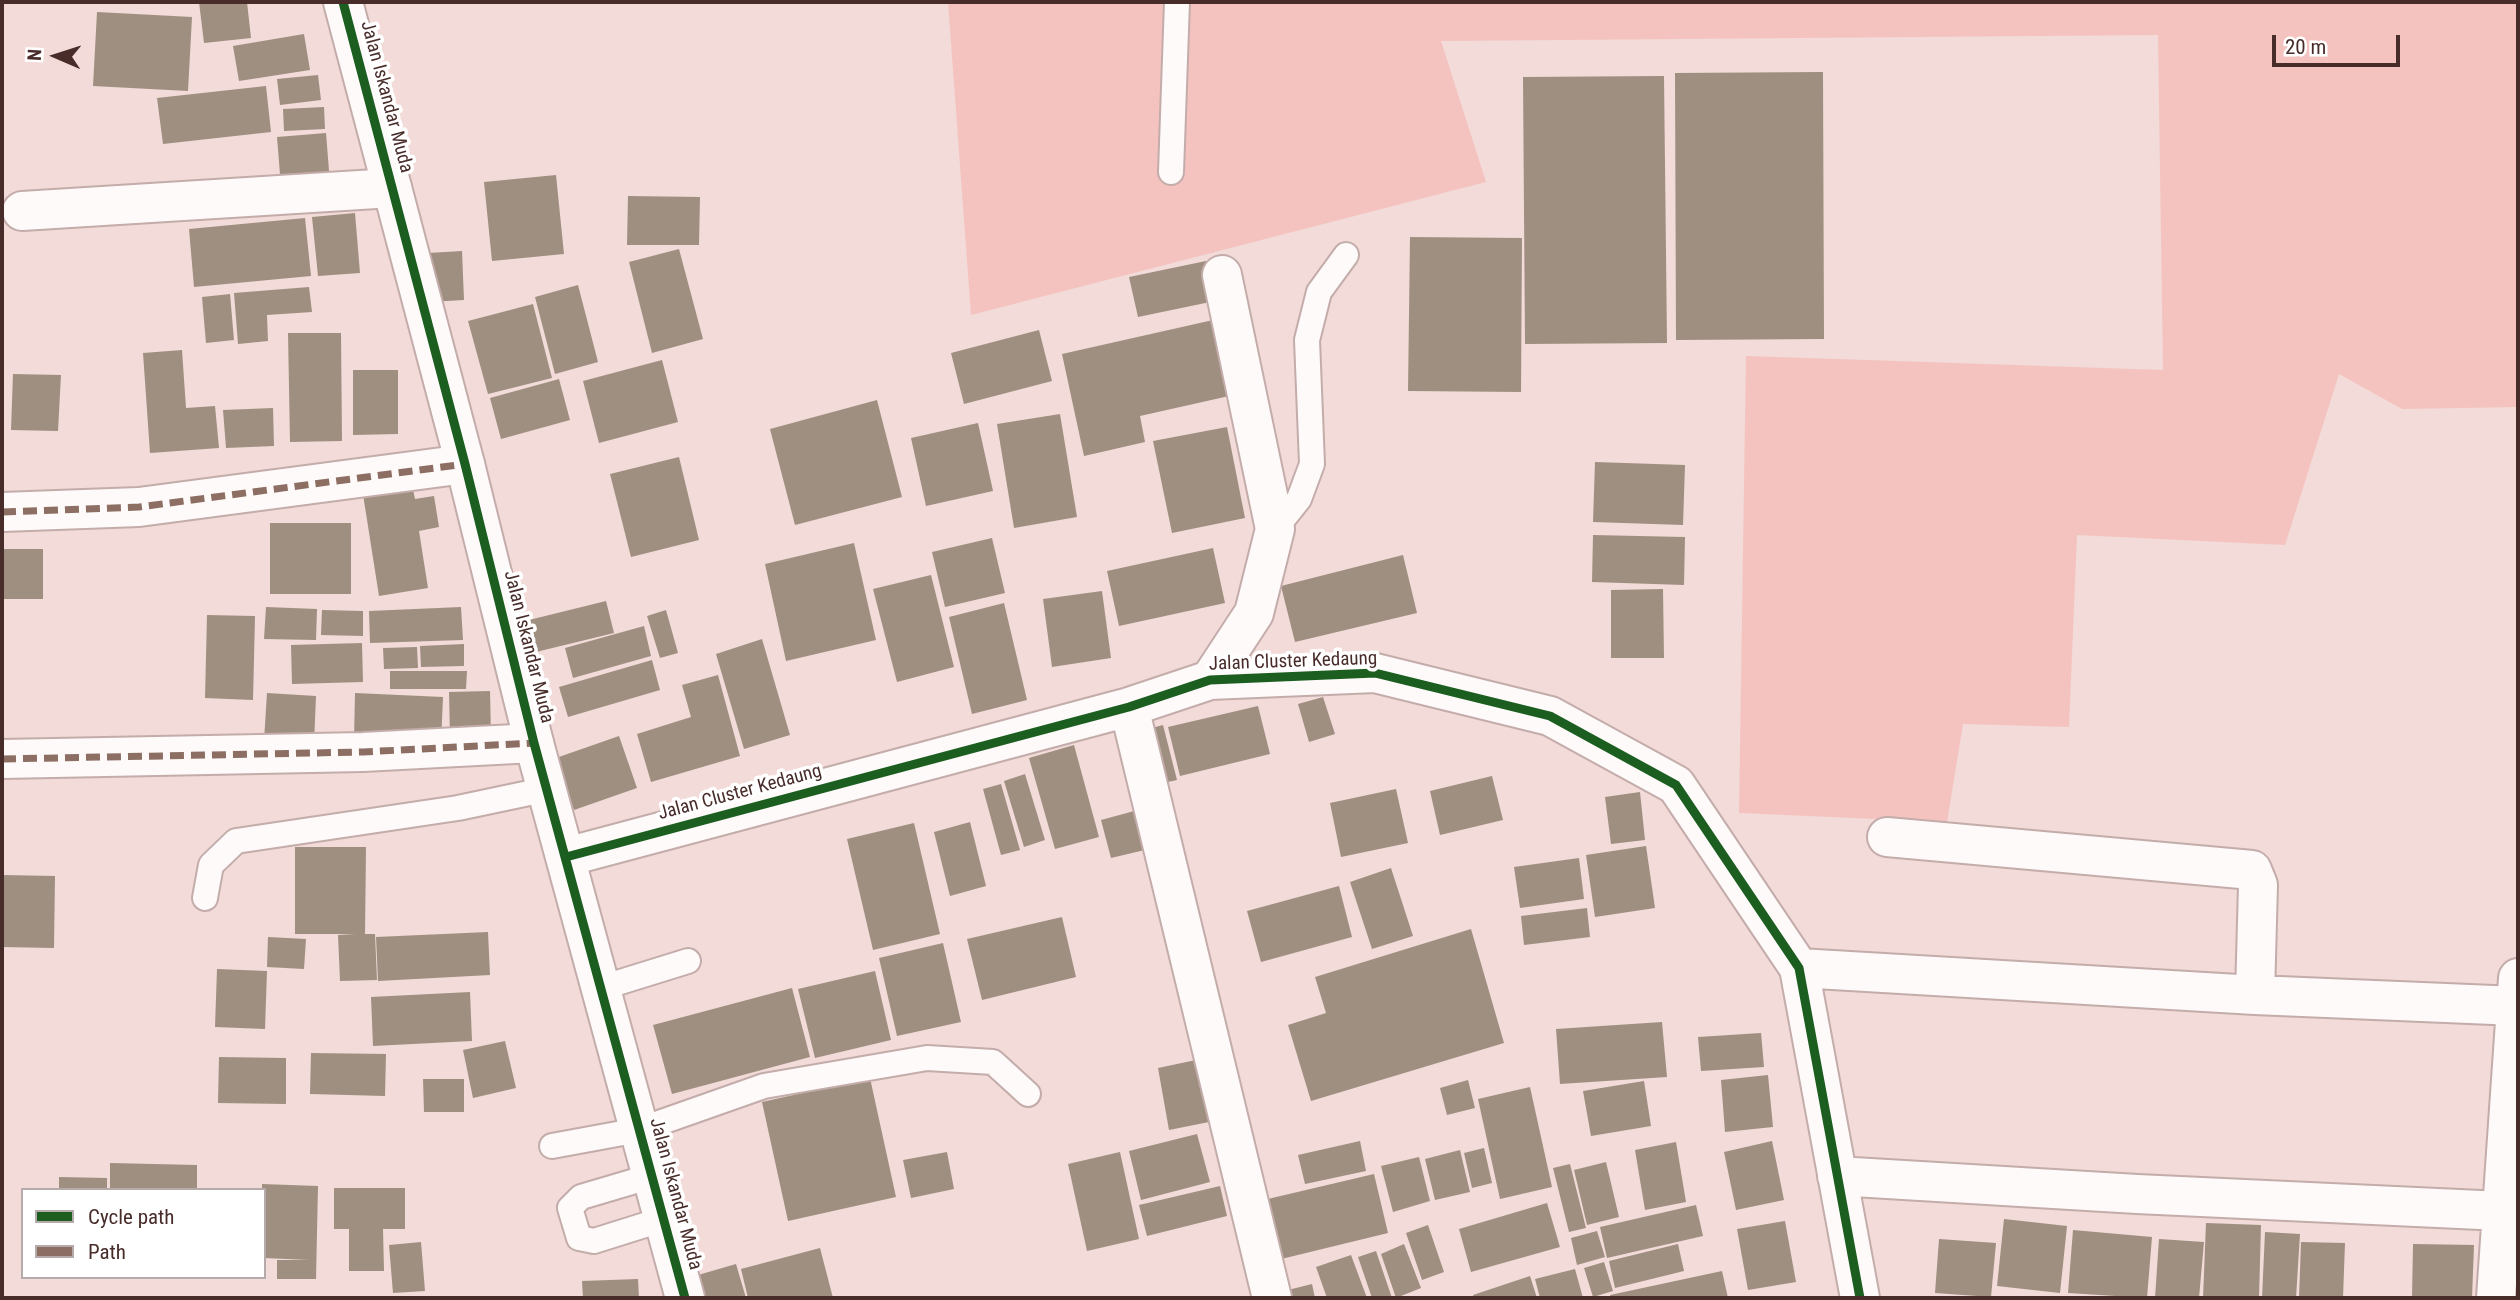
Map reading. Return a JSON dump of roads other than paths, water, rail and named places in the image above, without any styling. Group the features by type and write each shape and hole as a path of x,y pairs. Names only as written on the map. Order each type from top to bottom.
{"street":[{"name":"Jalan Iskandar Muda","path":"343,2 465,464 534,743 685,1298"},
{"path":"22,211 392,187"},
{"path":"1210,680 1254,613 1275,528 1223,275"},
{"path":"2,512 139,507 465,464"},
{"name":"Jalan Cluster Kedaung","path":"566,857 1129,707 1210,680 1375,673 1550,716 1676,785 1798,968"},
{"path":"1129,707 1272,1298"},
{"path":"2,759 363,752 534,743"},
{"path":"1887,837 2252,870 2258,886 2256,995"},
{"path":"1860,1298 1798,968 2256,995 2517,992 2496,1298"},
{"path":"1837,1176 2502,1212"}],"lane":[{"path":"1171,172 1177,2"},
{"path":"1275,528 1299,499 1312,464 1307,340 1319,292 1346,255"},
{"path":"205,898 211,865 236,841 458,808 548,789"},
{"path":"601,988 688,961"},
{"path":"552,1146 639,1130 764,1086 927,1058 992,1062 1028,1094"},
{"path":"652,1176 581,1197 570,1208 579,1238 594,1241 664,1220"}]}
